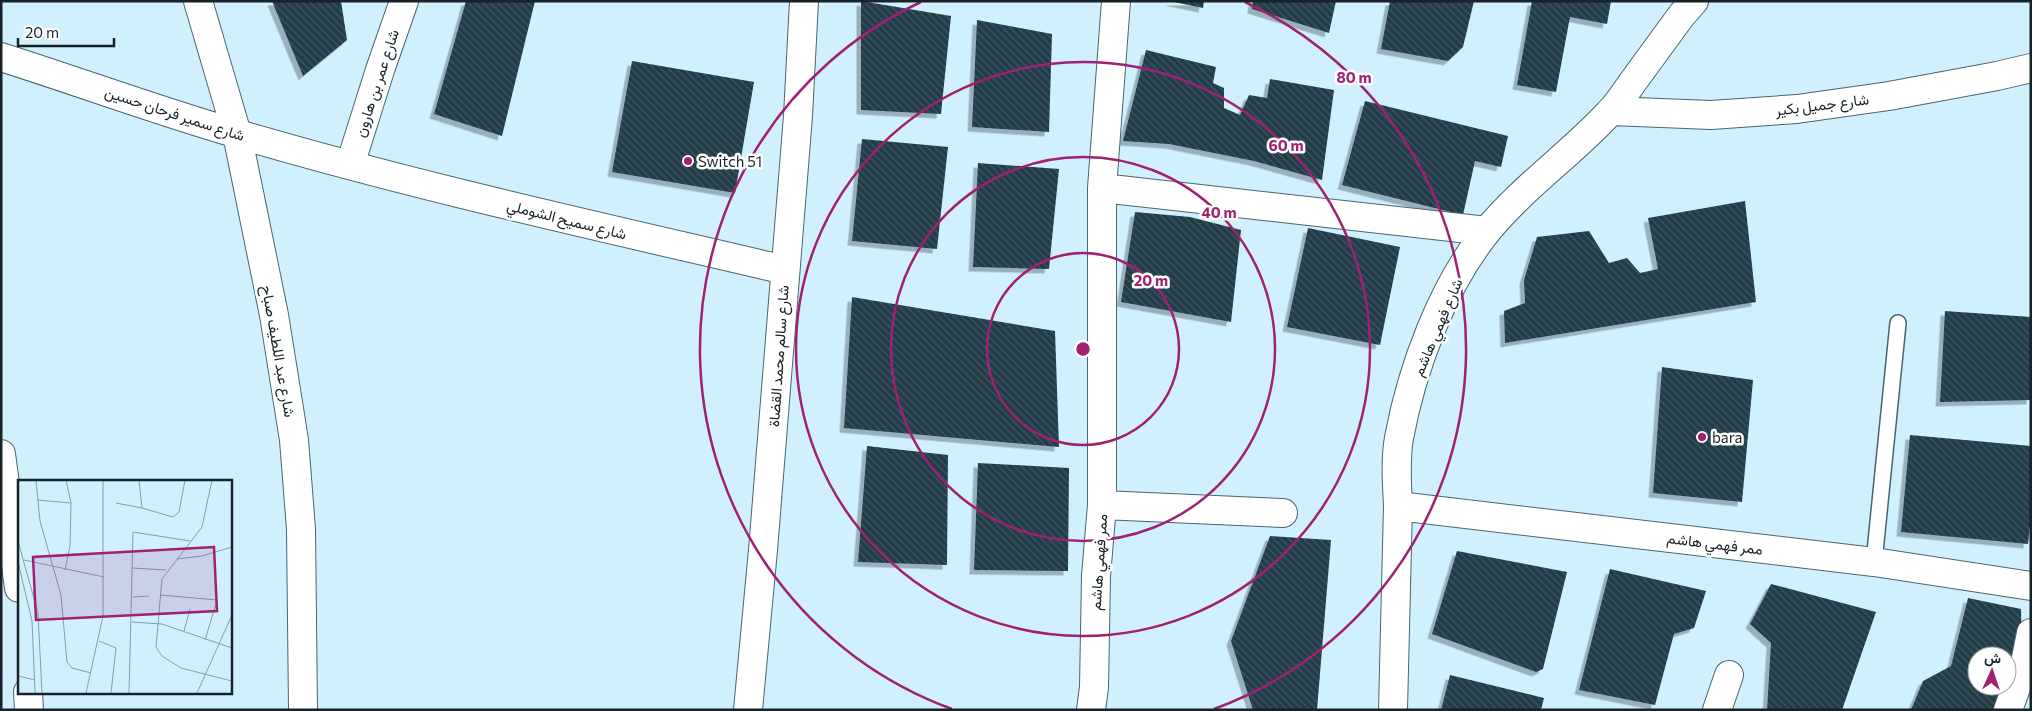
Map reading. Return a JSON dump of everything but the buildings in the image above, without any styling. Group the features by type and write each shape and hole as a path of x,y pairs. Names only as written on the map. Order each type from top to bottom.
{"main road":[{"name":"شارع عبد اللطيف صباح","path":"198,1 236,134 274,315 294,440 301,529 303,710"},
{"name":"شارع عمر بن هارون","path":"350,165 404,1"},
{"name":"شارع سالم محمد القضاة","path":"748,710 763,550 798,116 804,1"},
{"path":"1102,505 1102,188 1116,1"},
{"name":"شارع فهمي هاشم","path":"1393,710 1399,440 1414,382 1434,324 1454,280 1487,231 1536,181 1578,145 1611,111 1694,1"},
{"name":"شارع سمير فرحان حسين","path":"1,57 236,134 350,165"},
{"name":"شارع جميل بكير","path":"1611,111 1711,115 1797,109 1889,96 2031,68"},
{"name":"شارع سميح الشوملي","path":"350,165 537,212 785,270"},
{"path":"1102,188 1487,231"},
{"path":"1,454 18,581"},
{"name":"ممر فهمي هاشم","path":"1091,710 1094,687 1096,576 1102,505 1283,513"},
{"name":"ممر فهمي هاشم","path":"1398,506 1874,562 2031,586"},
{"path":"2008,710 2025,663 2031,633"},
{"path":"1717,710 1729,675"},
{"path":"28,694 29,710"}],"lane":[{"path":"1874,562 1898,323"}],"place":[{"name":"Switch 51","path":"688,161"},
{"name":"bara","path":"1702,437"}]}
